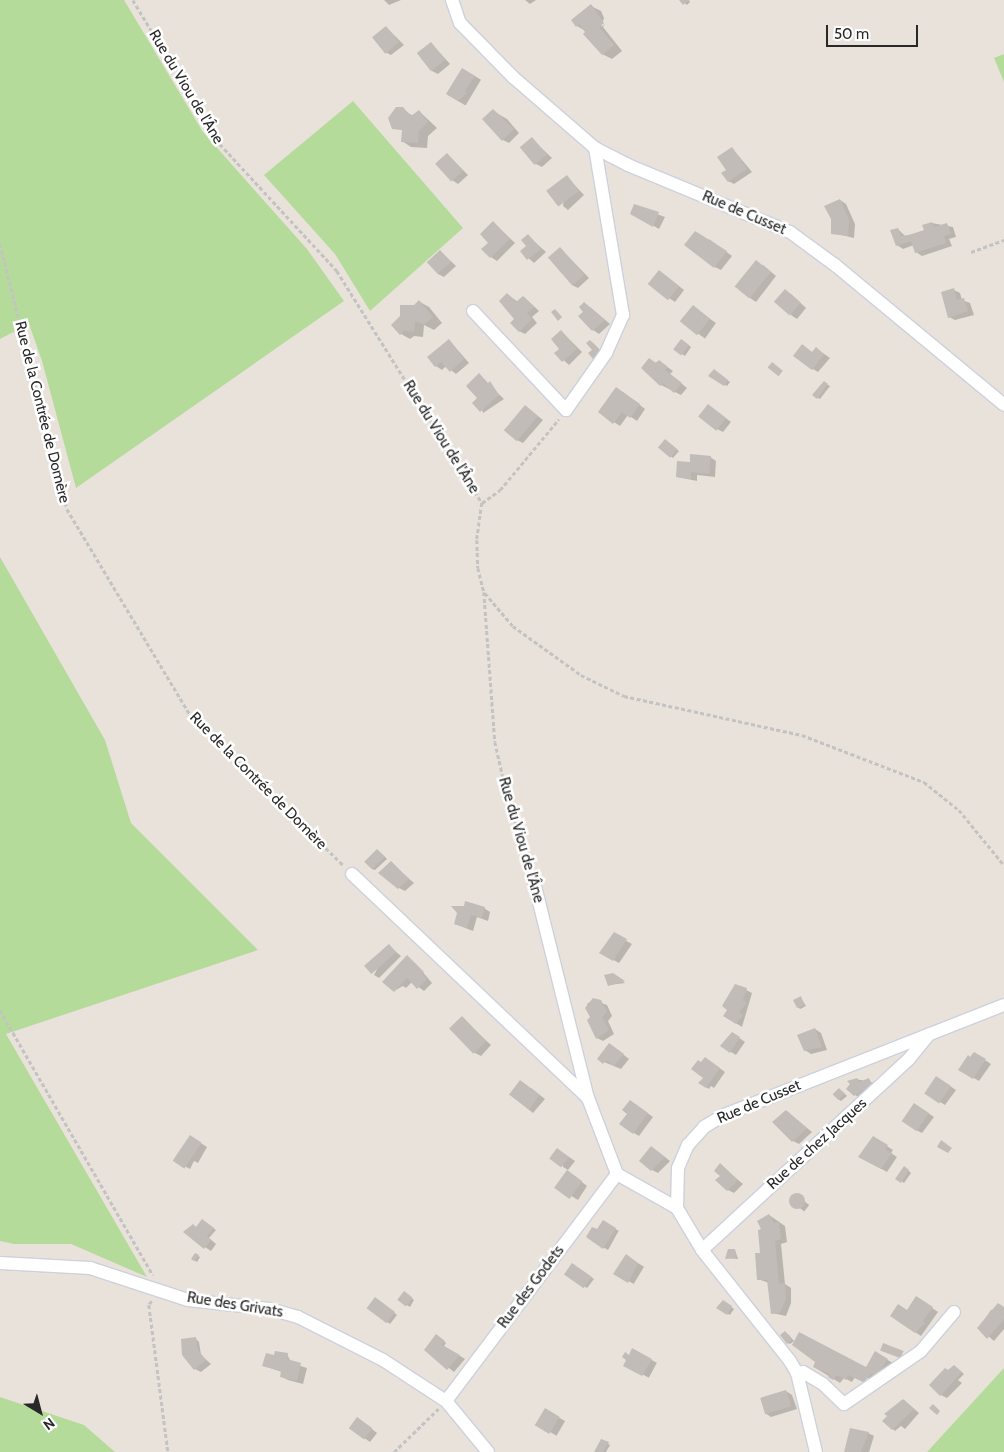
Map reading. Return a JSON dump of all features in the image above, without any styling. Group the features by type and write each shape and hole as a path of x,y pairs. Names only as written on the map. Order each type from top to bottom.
{"street":[{"name":"Rue de Cusset","path":"452,0 460,23 551,112 595,148 628,166 790,232 1004,406"},
{"name":"Rue de Cusset","path":"462,0 475,38"},
{"path":"473,311 566,410 606,352 623,315 595,148"},
{"path":"352,874 588,1098 616,1174 677,1208 702,1250 767,1329 797,1374 816,1452"},
{"name":"Rue du Viou de l'Âne","path":"534,882 588,1098"},
{"name":"Rue de Cusset","path":"677,1208 678,1168 688,1145 704,1127 743,1106 1004,1005"},
{"name":"Rue de chez Jacques","path":"702,1250 909,1059 929,1034"},
{"name":"Rue des Godets","path":"446,1401 616,1174"},
{"name":"Rue des Grivats","path":"0,1263 82,1267 161,1289 188,1300 270,1309 298,1317 383,1360 446,1401 488,1452"},
{"path":"797,1374 803,1372 823,1384 844,1404 921,1351 954,1312"},
{"path":"812,1431 824,1452"}],"path":[{"name":"Rue du Viou de l'Âne","path":"133,0 220,144 337,271 482,503 477,540 478,568 484,592 496,742 508,803 534,882"},
{"path":"971,252 1004,240"},
{"name":"Rue de la Contrée de Domère","path":"0,244 67,509 191,716 352,874"},
{"path":"482,503 500,490 566,410"},
{"path":"484,592 513,626 581,675 624,696 802,735 924,782 959,810 1004,865"},
{"path":"0,1010 161,1289 149,1305 168,1452"},
{"path":"394,1452 446,1401"}],"green space":[{"path":"0,0 124,0 203,132 307,249 344,301 76,488 42,361 29,324 0,339"},
{"path":"1004,54 1004,82 994,58"},
{"path":"353,101 463,228 370,311 335,254 264,175"},
{"path":"0,557 105,740 131,823 258,950 6,1034 147,1277 71,1244 14,1244 0,1241"},
{"path":"1004,1368 1004,1452 927,1452"},
{"path":"0,1397 84,1425 115,1452 0,1452"}],"building":[{"path":"679,0 689,0 683,5"},
{"path":"591,4 604,23 599,27 614,45 602,55 583,34 585,32 579,24 576,27 571,20"},
{"path":"386,26 399,42 385,54 372,37"},
{"path":"431,42 445,60 431,71 417,53"},
{"path":"462,68 475,76 465,91 467,93 458,101 446,94"},
{"path":"396,107 403,107 411,116 419,110 428,122 419,131 418,143 401,142 402,130 392,129 388,118"},
{"path":"493,109 514,129 502,141 482,119"},
{"path":"532,137 547,155 535,165 520,147"},
{"path":"732,147 747,169 728,182 721,173 726,170 717,157"},
{"path":"447,153 463,171 451,182 435,164"},
{"path":"567,175 579,191 558,207 546,191"},
{"path":"840,199 849,220 848,236 831,234 831,219 824,206"},
{"path":"634,204 659,212 653,227 630,214"},
{"path":"493,221 510,239 490,258 481,249 488,243 480,234"},
{"path":"932,222 934,227 947,223 951,234 944,236 946,243 915,253 911,241 896,246 890,230 898,228 901,236 909,235 924,230 922,225"},
{"path":"695,231 727,251 714,268 684,245"},
{"path":"528,234 541,249 527,260 520,251 526,246 521,240"},
{"path":"560,247 584,275 572,285 548,257"},
{"path":"440,250 451,262 438,274 427,262"},
{"path":"756,260 771,272 749,298 735,286"},
{"path":"659,270 679,286 668,300 648,284"},
{"path":"954,288 957,300 964,298 968,311 948,318 941,292"},
{"path":"785,289 801,303 790,316 774,302"},
{"path":"507,293 516,302 523,296 534,307 527,313 532,319 519,332 510,323 514,319 499,301"},
{"path":"419,300 433,317 424,325 415,321 414,332 404,331 400,335 391,325 400,316 400,305 414,305"},
{"path":"584,302 605,320 592,331 578,316 583,312 579,307"},
{"path":"693,305 710,319 697,335 680,321"},
{"path":"555,309 562,317 558,321 551,312"},
{"path":"561,330 577,349 562,362 554,353 559,349 551,339"},
{"path":"449,339 464,359 450,372 441,362 435,367 427,357"},
{"path":"681,339 689,345 681,355 673,349"},
{"path":"590,340 599,349 593,359 588,353 592,350 586,343"},
{"path":"802,344 812,352 816,347 824,354 812,370 793,356"},
{"path":"649,358 656,363 659,360 668,367 665,370 682,383 674,393 663,383 660,386 641,368"},
{"path":"772,362 783,371 778,376 768,367"},
{"path":"714,369 728,380 724,386 708,376"},
{"path":"479,373 488,383 490,381 499,395 480,412 472,403 477,398 466,386"},
{"path":"824,381 828,384 817,399 812,395"},
{"path":"616,387 640,404 630,418 622,412 613,424 598,412"},
{"path":"708,404 726,418 716,431 698,417"},
{"path":"525,405 538,416 517,441 504,430"},
{"path":"665,439 677,449 670,458 658,447"},
{"path":"690,454 711,456 709,474 691,472 691,479 676,477 677,461 690,462"},
{"path":"377,849 385,857 372,870 364,862"},
{"path":"391,861 409,879 398,889 378,873"},
{"path":"465,901 485,907 482,918 471,915 467,928 454,924 457,913 451,906 464,906"},
{"path":"614,932 627,939 613,961 599,953"},
{"path":"389,944 396,952 371,974 364,966"},
{"path":"407,955 424,972 422,974 427,979 417,989 407,978 394,992 382,982"},
{"path":"613,973 625,981 608,986 604,975"},
{"path":"735,984 747,988 743,1000 747,1003 739,1012 743,1015 736,1024 723,1016 727,1010 722,1006"},
{"path":"801,996 804,1005 797,1008 793,1000"},
{"path":"593,998 601,1000 607,1012 602,1017 609,1030 596,1039 587,1020 590,1017 585,1008"},
{"path":"462,1016 486,1041 473,1054 449,1029"},
{"path":"815,1028 822,1047 804,1051 797,1035"},
{"path":"732,1032 740,1037 730,1053 720,1046"},
{"path":"609,1043 624,1054 614,1066 606,1060 603,1064 597,1059"},
{"path":"974,1052 986,1059 973,1079 958,1070 968,1055 970,1057"},
{"path":"705,1057 720,1068 706,1088 698,1083 703,1078 691,1069 698,1060 701,1062"},
{"path":"936,1076 951,1086 939,1103 924,1093"},
{"path":"857,1078 859,1082 869,1078 872,1085 854,1096 846,1089 850,1084 847,1081"},
{"path":"520,1080 540,1095 529,1109 509,1094"},
{"path":"839,1088 845,1094 838,1100 833,1094"},
{"path":"630,1100 648,1113 633,1134 619,1124 627,1114 622,1110"},
{"path":"914,1103 929,1113 917,1131 902,1121"},
{"path":"786,1110 807,1128 792,1142 772,1122"},
{"path":"190,1135 202,1143 184,1169 173,1161"},
{"path":"873,1136 888,1145 885,1149 892,1153 881,1169 858,1157"},
{"path":"941,1140 952,1148 948,1153 937,1147"},
{"path":"651,1146 665,1157 651,1171 639,1161"},
{"path":"557,1148 569,1157 561,1167 549,1158"},
{"path":"720,1163 738,1180 727,1191 715,1180 720,1176 714,1171"},
{"path":"904,1166 909,1170 901,1183 895,1179"},
{"path":"567,1170 582,1181 569,1199 554,1188"},
{"path":"797,1193 805,1201 797,1209 789,1201"},
{"path":"769,1214 774,1223 779,1221 781,1239 775,1241 779,1284 785,1283 786,1299 780,1313 771,1314 767,1280 757,1280 755,1253 760,1253 758,1230 761,1229 757,1221"},
{"path":"202,1219 214,1228 207,1236 211,1240 204,1249 183,1232 193,1224 196,1227"},
{"path":"603,1220 616,1228 603,1249 586,1237 592,1227 597,1229"},
{"path":"728,1249 735,1249 736,1258 725,1259"},
{"path":"195,1253 199,1255 194,1261 191,1259"},
{"path":"626,1254 638,1263 628,1283 613,1274"},
{"path":"572,1263 592,1277 584,1288 564,1274"},
{"path":"404,1291 413,1298 406,1306 397,1300"},
{"path":"916,1296 933,1307 923,1321 925,1323 915,1333 890,1316 898,1304 907,1310"},
{"path":"375,1297 395,1312 387,1323 367,1308"},
{"path":"723,1300 732,1306 727,1315 716,1308"},
{"path":"998,1303 1004,1307 1004,1319 987,1339 977,1328"},
{"path":"785,1331 792,1339 787,1344 780,1335"},
{"path":"799,1332 866,1367 875,1351 888,1359 876,1376 872,1374 863,1382 848,1375 846,1380 837,1375 833,1380 828,1377 830,1374 813,1367 815,1362 792,1345"},
{"path":"436,1334 445,1341 442,1345 460,1355 447,1370 424,1350"},
{"path":"196,1337 198,1350 206,1360 194,1370 182,1355 181,1339"},
{"path":"883,1343 904,1351 901,1358 880,1350"},
{"path":"632,1348 652,1359 642,1376 623,1366 626,1360 622,1357 625,1352 629,1355"},
{"path":"275,1351 288,1353 287,1359 301,1363 297,1381 280,1377 281,1371 262,1366 266,1353 274,1355"},
{"path":"954,1365 962,1372 940,1396 929,1385 945,1368 948,1370"},
{"path":"786,1390 791,1406 765,1414 760,1398"},
{"path":"903,1399 914,1409 892,1430 882,1421 887,1416 884,1414"},
{"path":"933,1404 940,1411 937,1415 929,1408"},
{"path":"545,1408 560,1417 549,1434 535,1425"},
{"path":"357,1417 372,1428 364,1439 349,1428"},
{"path":"850,1428 869,1432 861,1452 844,1452"},
{"path":"601,1439 609,1442 603,1452 594,1452"}]}
